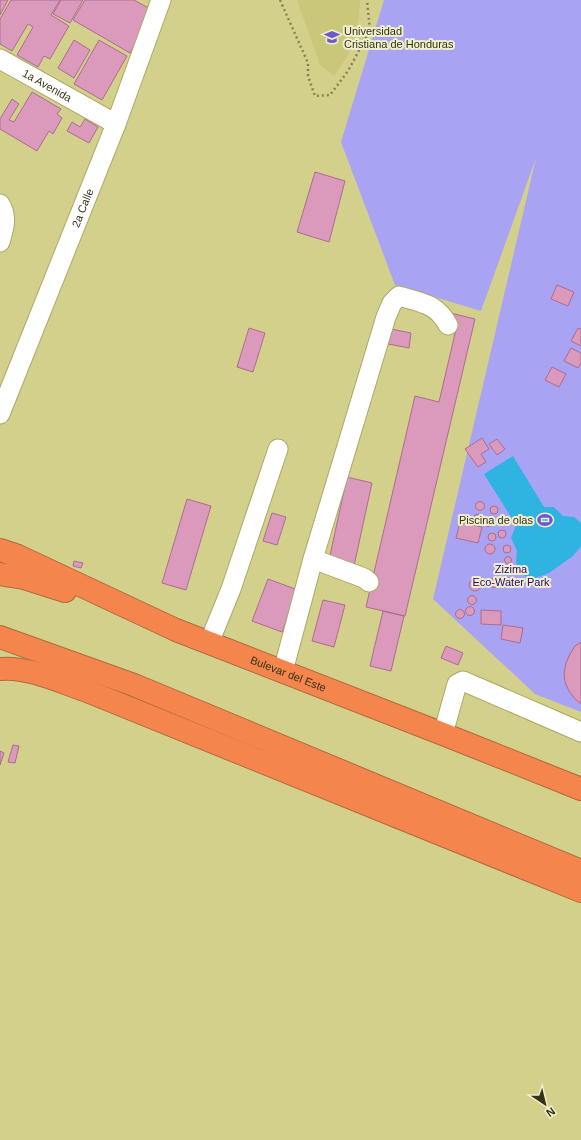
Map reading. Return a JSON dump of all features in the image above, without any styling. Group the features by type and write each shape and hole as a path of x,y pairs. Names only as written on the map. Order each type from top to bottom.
{"highway":[{"name":"Bulevar del Este","path":"9,553 176,630 581,789"},
{"path":"0,574 46,584 176,630"},
{"path":"0,637 134,685 581,870"},
{"path":"0,669 30,672 87,691 581,892"}],"street":[{"name":"2a Calle","path":"0,414 4,390 116,124 161,0"},
{"name":"1a Avenida","path":"0,59 116,124"},
{"path":"0,204 5,218 5,226 0,242"},
{"path":"283,671 313,559 386,317 392,303 400,296 434,307 443,315 448,325"},
{"path":"209,643 231,589 278,449"},
{"path":"0,538 9,553"},
{"path":"313,559 364,578 369,582"},
{"path":"443,734 457,684 463,681 581,732"}],"path":[{"path":"280,0 308,63 308,76 315,96 330,95 348,70 370,30 367,0"}],"shaded area":[{"name":"Universidad Cristiana de Honduras","path":"297,0 360,0 359,19 348,55 334,76 320,65"}],"green space":[{"name":"Zizima Eco-Water Park","path":"384,0 581,0 581,712 535,694 433,599 536,158 481,311 395,285 341,142"}],"water":[{"name":"Piscina de olas","path":"513,456 544,507 554,507 563,516 574,517 581,523 581,546 573,556 549,573 530,580 520,573 516,562 517,551 511,538 516,525 484,474"}],"building":[{"path":"0,0 8,0 0,15"},
{"path":"11,0 60,0 51,15 69,26 50,59 44,56 38,67 17,55 33,27 28,24 12,51 0,44 0,19"},
{"path":"61,0 83,0 70,23 53,14"},
{"path":"85,0 134,0 154,11 130,53 73,20"},
{"path":"74,40 90,50 74,78 58,68"},
{"path":"99,40 127,56 102,100 74,84"},
{"path":"32,92 61,109 57,114 62,118 53,134 49,131 37,151 0,129 0,119 12,99 19,104 9,120 14,122"},
{"path":"85,119 98,127 89,143 67,131 72,122 80,127"},
{"path":"315,172 345,181 329,242 297,232"},
{"path":"557,285 574,292 568,306 551,299"},
{"path":"451,313 475,319 405,616 366,607 415,396 439,402 457,325"},
{"path":"249,328 265,333 253,372 237,367"},
{"path":"578,328 581,329 581,346 571,341"},
{"path":"391,329 411,333 409,348 388,344"},
{"path":"571,348 581,353 581,363 578,368 564,361"},
{"path":"552,367 566,374 559,387 545,380"},
{"path":"482,438 489,449 481,454 486,462 478,467 465,449"},
{"path":"497,439 505,449 497,455 489,444"},
{"path":"347,477 372,483 354,566 329,560"},
{"path":"187,499 211,506 186,590 162,583"},
{"path":"478,502 482,502 484,506 482,510 478,510 476,508 476,504"},
{"path":"492,506 496,506 498,510 496,514 492,514 490,512 490,508"},
{"path":"272,513 286,517 277,545 263,541"},
{"path":"476,514 480,514 482,518 480,522 476,522 474,520 474,516"},
{"path":"501,517 505,517 507,521 505,525 501,525 499,523 499,519"},
{"path":"488,519 491,520 491,526 488,527 485,526 484,523 485,520"},
{"path":"460,522 482,527 478,543 456,538"},
{"path":"500,530 504,530 506,534 504,538 500,538 498,536 498,532"},
{"path":"490,533 494,533 496,537 494,541 490,541 488,539 488,535"},
{"path":"490,544 495,549 490,554 485,549"},
{"path":"505,545 509,545 511,549 509,553 505,553 503,551 503,547"},
{"path":"508,556 511,557 511,563 508,564 505,563 504,560 505,557"},
{"path":"74,561 83,563 81,568 73,566"},
{"path":"268,579 298,590 282,632 252,621"},
{"path":"475,579 479,581 481,585 479,589 475,591 471,589 469,585 471,581"},
{"path":"492,579 496,579 498,583 496,587 492,587 490,585 490,581"},
{"path":"472,595 477,600 472,605 467,600"},
{"path":"323,600 345,605 334,647 312,641"},
{"path":"468,607 472,607 474,611 472,615 468,615 466,613 466,609"},
{"path":"458,610 462,610 464,614 462,618 458,618 456,616 456,612"},
{"path":"481,610 501,611 501,625 481,624"},
{"path":"383,611 404,616 391,671 370,666"},
{"path":"503,625 523,628 520,643 501,639"},
{"path":"581,642 581,704 569,691 565,682 564,673 570,654 575,646"},
{"path":"446,646 463,653 458,665 441,658"},
{"path":"13,745 19,746 15,763 8,762"},
{"path":"0,751 4,753 0,765"}],"place":[{"name":"Universidad Cristiana de Honduras","path":"332,37"},
{"name":"Piscina de olas","path":"545,520"}]}
